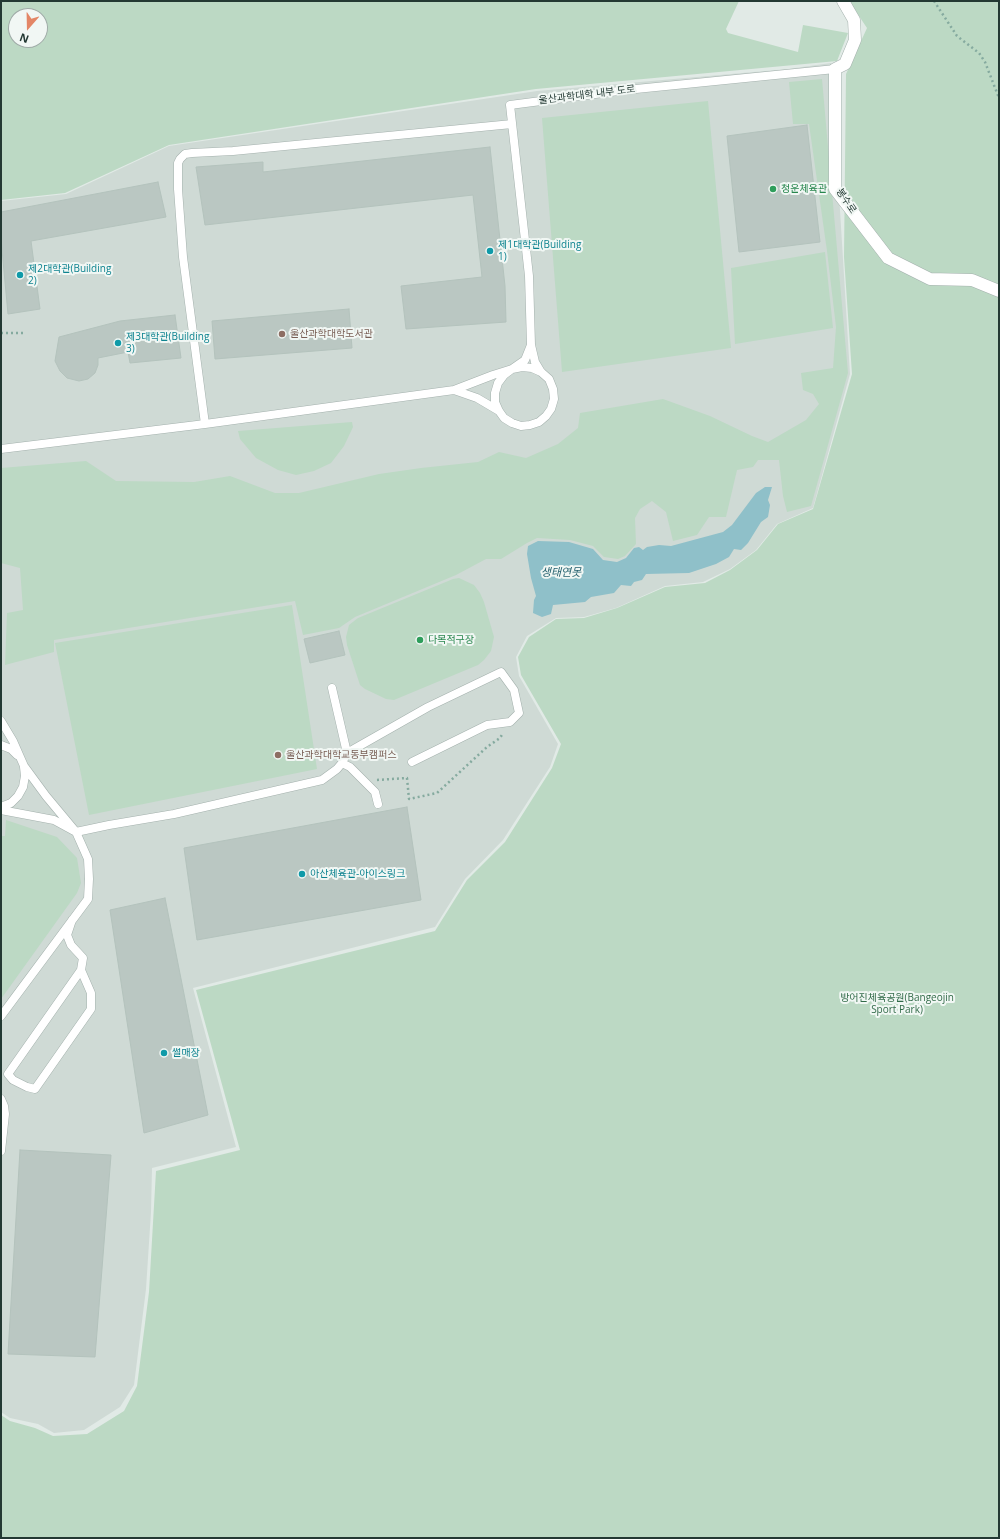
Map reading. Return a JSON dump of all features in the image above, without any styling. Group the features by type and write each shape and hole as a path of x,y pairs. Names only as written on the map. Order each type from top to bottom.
{"street":[{"path":"836,69 845,64 855,40 854,20 843,1"},
{"name":"봉수로","path":"836,69 835,189 888,258 930,279 972,280 999,291"}],"lane":[{"name":"울산과학대학 내부 도로","path":"541,372 535,362 532,346 529,276 510,105 626,90 836,69"},
{"path":"204,424 183,257 178,189 178,163 185,154 233,151 512,124"},
{"path":"1,449 204,424 454,390 493,375 512,369 522,367 532,368 541,372 549,379 553,389 554,399 551,409 539,422 530,425 521,426 504,418 495,402 495,393 498,383 504,375 512,369 525,360 532,346"},
{"path":"454,390 478,398 499,411"},
{"path":"1,808 54,820 76,832 174,814 322,780 337,769 347,753 428,707 501,672 514,690 519,713 510,722 486,725 412,762"},
{"path":"332,688 347,753"},
{"path":"1,722 13,741 24,766 25,776 24,787 18,796 11,803 1,808"},
{"path":"1,745 11,749 18,756 46,796 76,832 88,859 90,879 88,900 1,1016"},
{"path":"342,763 350,767 375,792 378,804"},
{"path":"72,920 68,935 71,945 84,958 80,970 8,1074 13,1080 35,1089 91,1009 91,993 80,970"},
{"path":"1,1100 4,1106 5,1114 1,1151"}],"path":[{"path":"934,1 957,36 979,53 985,62 999,98"},
{"path":"1,333 25,333"},
{"path":"367,784 373,780 407,778 409,799 437,793 487,747 500,738 510,722"}],"shaded area":[{"name":"울산과학대학교동부캠퍼스","path":"831,63 850,374 813,508 777,524 756,550 730,569 703,582 665,586 616,608 584,617 556,618 527,636 516,657 519,676 558,744 550,767 503,840 465,879 435,927 193,988 236,1147 152,1168 146,1289 134,1385 120,1407 84,1430 54,1433 38,1424 10,1418 1,1412 1,201 66,194 169,146 537,91 788,69"}],"green space":[{"path":"1,1 739,1 726,29 728,33 798,52 803,25 848,33 837,61 536,89 169,145 65,193 1,200"},
{"name":"방어진체육공원(Bangeojin Sport Park)","path":"849,1 999,1 999,1538 1,1538 1,1415 10,1421 35,1428 53,1436 87,1434 124,1411 137,1386 149,1292 156,1171 240,1150 196,990 435,931 467,880 505,842 552,768 561,744 521,675 518,657 529,637 556,619 584,618 617,608 665,587 705,583 730,570 757,550 778,524 813,509 852,374 844,257 846,74 867,28"},
{"path":"822,79 848,373 811,506 787,512 783,496 779,460 758,460 753,467 737,470 726,517 709,517 697,535 673,541 666,512 652,501 640,509 635,518 636,544 625,556 618,559 604,557 593,546 570,540 537,538 501,559 486,559 456,575 355,617 339,628 303,635 295,601 54,640 54,652 5,665 7,613 23,610 20,568 1,563 1,468 86,461 116,481 194,482 230,476 275,493 299,493 379,474 478,462 499,452 526,458 558,444 578,428 580,413 663,399 710,416 768,442 806,420 819,404 813,394 803,390 801,373 833,368 836,327 809,124 793,124 789,82"},
{"path":"708,101 731,348 562,372 542,118"},
{"path":"825,252 833,328 735,344 731,268"},
{"path":"352,422 353,427 344,446 331,463 314,471 296,475 278,470 256,458 240,439 238,431"},
{"name":"다목적구장","path":"459,578 474,585 484,602 494,637 491,651 484,660 478,665 394,700 386,699 360,685 347,645 346,637 349,625 358,618 453,579"},
{"path":"292,605 317,769 89,815 55,643"},
{"path":"6,820 57,837 77,858 81,883 77,893 1,999 1,836 5,836"}],"water":[{"name":"생태연못","path":"765,487 772,487 768,500 770,505 768,517 761,522 748,543 741,550 734,549 729,557 716,564 689,573 646,574 642,580 634,582 631,586 621,585 614,593 591,597 585,602 553,605 551,614 542,617 533,613 534,600 536,596 527,554 528,546 538,541 569,542 593,549 603,560 617,562 626,558 634,548 639,547 643,550 647,547 659,545 671,546 723,532 732,525 756,493"}],"building":[{"name":"청운체육관","path":"807,125 820,242 739,252 727,136"},
{"name":"제1대학관(Building 1)","path":"490,147 505,286 506,322 406,329 401,286 482,277 473,195 205,225 196,167 263,162 263,172"},
{"name":"제2대학관(Building 2)","path":"158,182 166,217 31,241 40,309 8,314 1,239 1,212"},
{"name":"울산과학대학도서관","path":"349,309 352,348 215,359 212,321"},
{"name":"제3대학관(Building 3)","path":"175,315 181,358 130,363 128,352 98,358 98,365 95,373 88,379 79,381 67,378 60,371 55,361 59,337 120,321"},
{"path":"339,631 345,655 310,663 304,639"},
{"name":"아산체육관-아이스링크","path":"407,807 421,900 197,940 184,848"},
{"name":"썰매장","path":"165,898 208,1115 144,1133 110,910"},
{"path":"20,1150 111,1155 95,1357 8,1354"}],"place":[{"name":"청운체육관","path":"773,189"},
{"name":"제1대학관(Building 1)","path":"490,251"},
{"name":"제2대학관(Building 2)","path":"20,275"},
{"name":"울산과학대학도서관","path":"282,334"},
{"name":"제3대학관(Building 3)","path":"118,343"},
{"name":"다목적구장","path":"420,640"},
{"name":"울산과학대학교동부캠퍼스","path":"278,755"},
{"name":"아산체육관-아이스링크","path":"302,874"},
{"name":"썰매장","path":"164,1053"}]}
